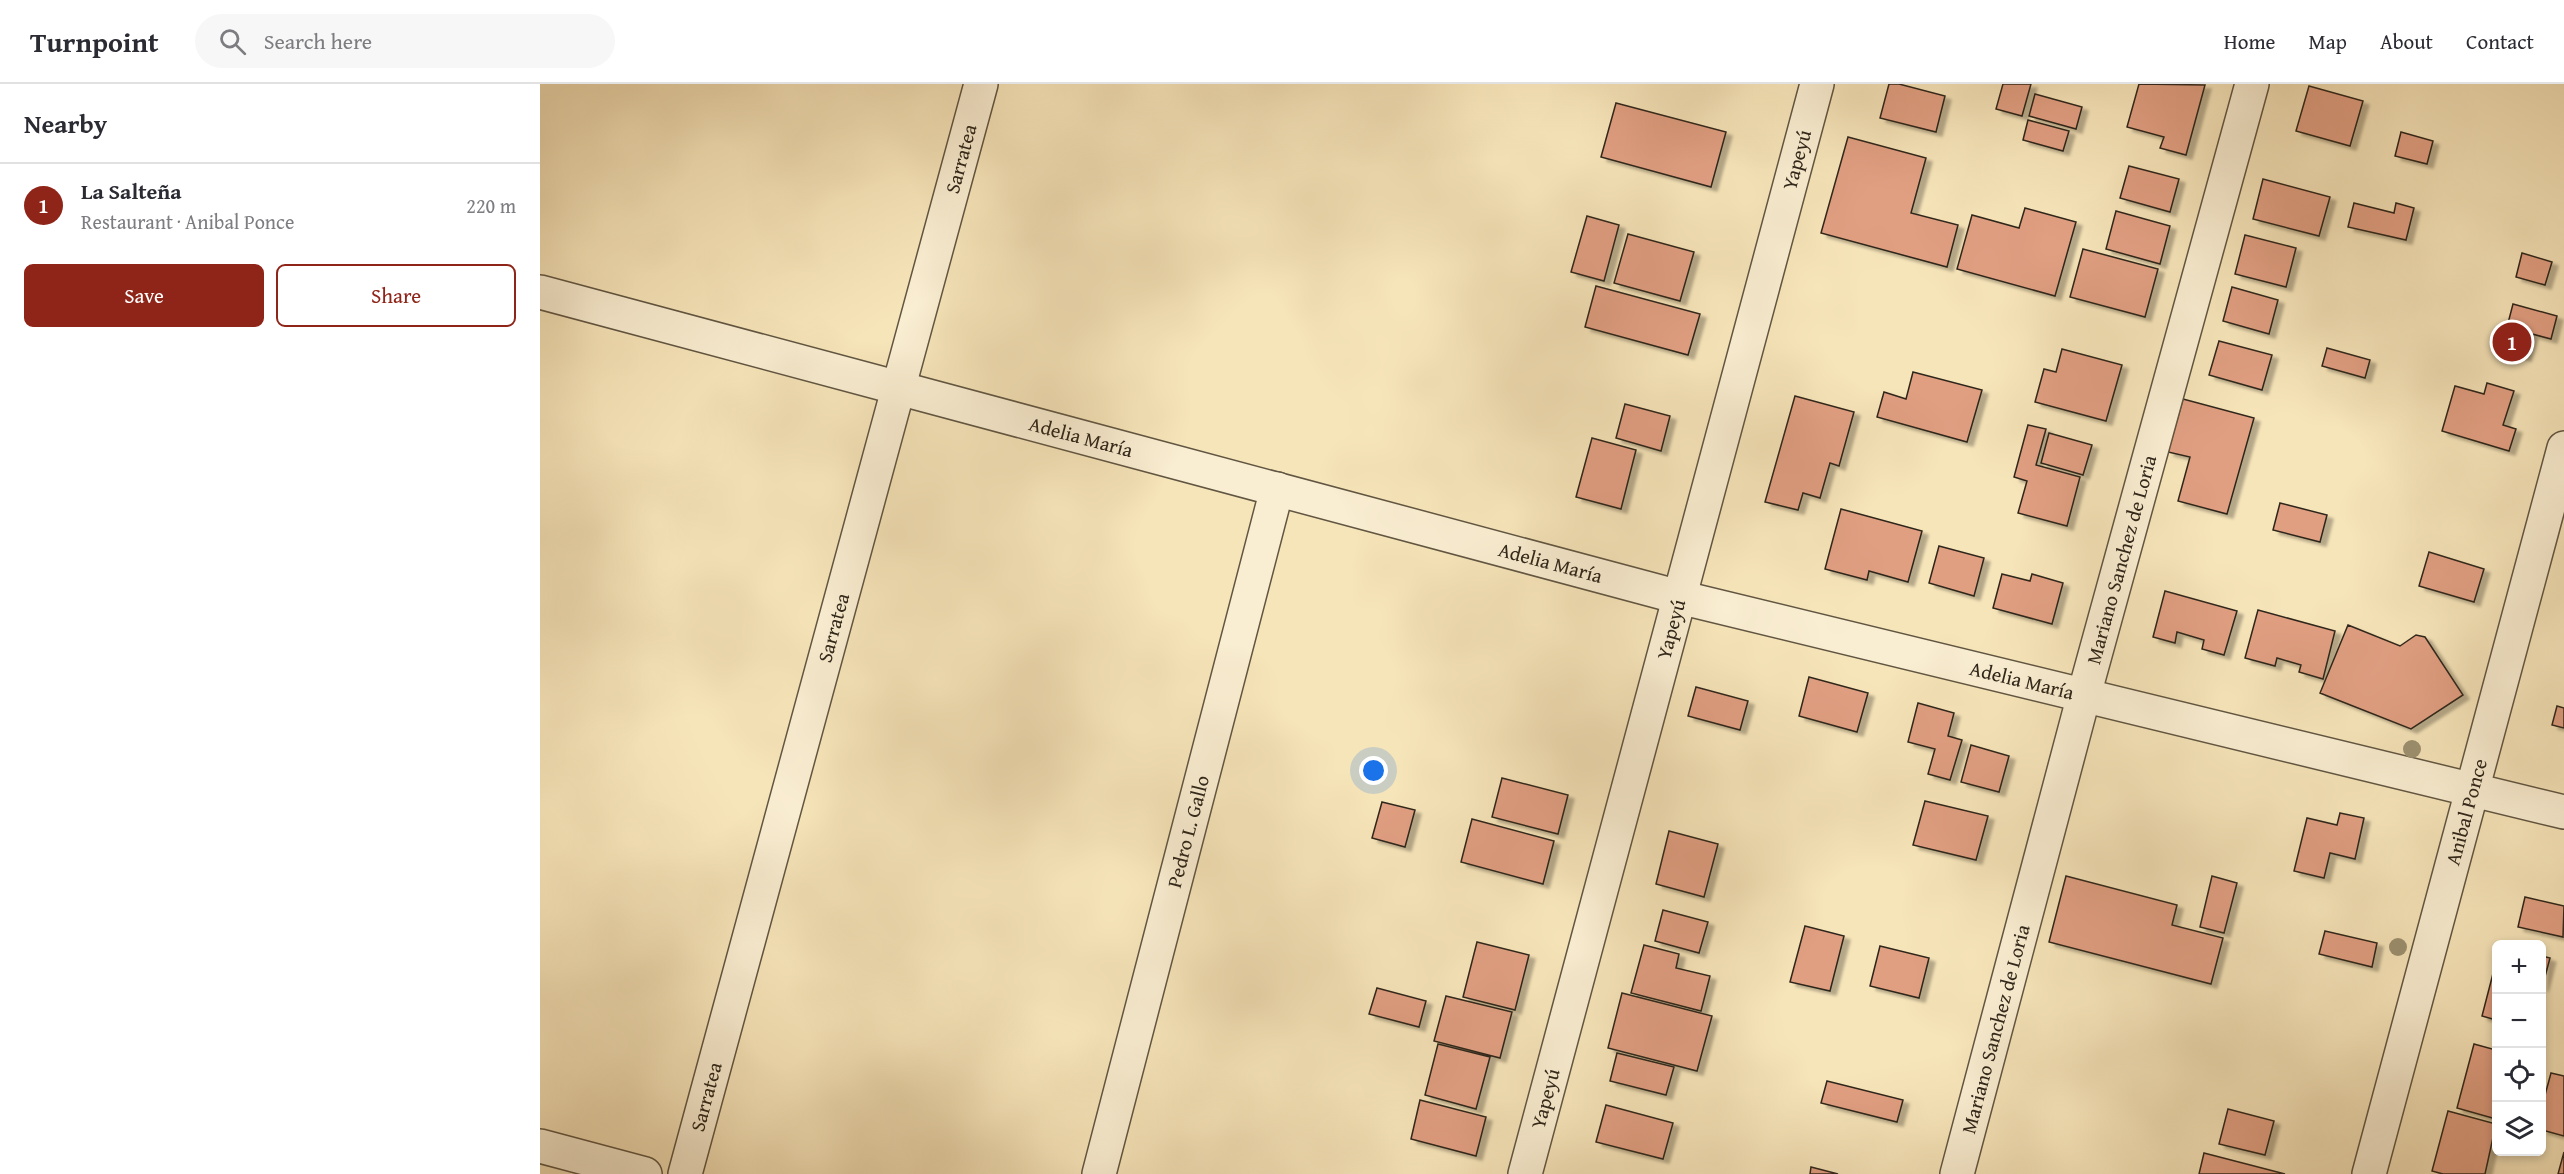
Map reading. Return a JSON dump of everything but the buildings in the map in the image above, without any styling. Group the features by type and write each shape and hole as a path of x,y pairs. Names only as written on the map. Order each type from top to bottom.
{"street":[{"name":"Sarratea","path":"686,1174 981,84"},
{"name":"Yapeyú","path":"1525,1174 1817,84"},
{"name":"Mariano Sanchez de Loria","path":"1957,1174 2084,695 2252,84"},
{"name":"Adelia María","path":"540,292 1679,597 2564,812"},
{"name":"Anibal Ponce","path":"2369,1174 2564,448"},
{"name":"Pedro L. Gallo","path":"1099,1174 1277,489"},
{"path":"540,1146 645,1174"}],"place":[{"name":"La Salteña","path":"2512,342"}]}
